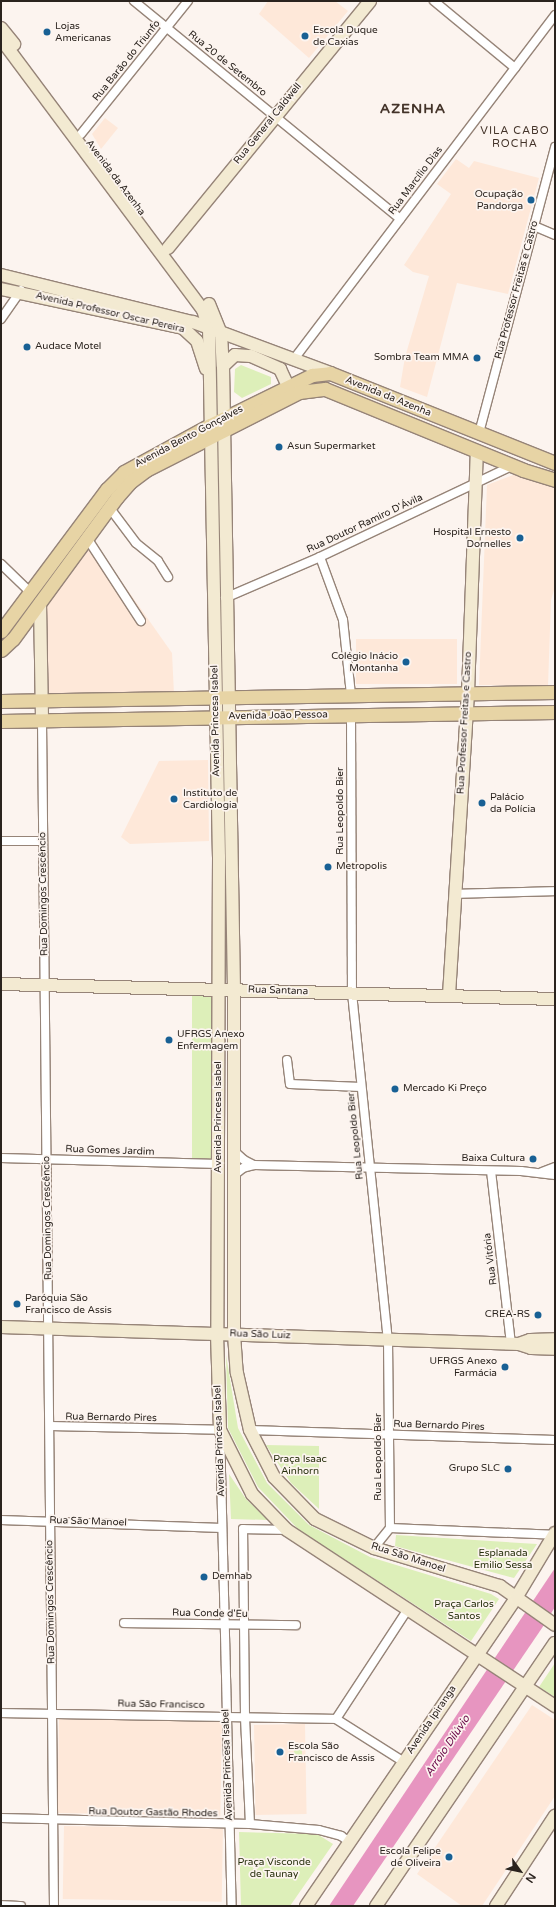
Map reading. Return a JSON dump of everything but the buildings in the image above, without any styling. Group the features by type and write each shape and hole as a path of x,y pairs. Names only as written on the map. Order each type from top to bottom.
{"main road":[{"name":"Rua General Caldwell","path":"168,248 274,116 370,1"},
{"name":"Avenida da Azenha","path":"1,28 210,305 221,333"},
{"name":"Avenida da Azenha","path":"1,40 203,310 209,328 330,373 555,463"},
{"name":"Avenida Professor Oscar Pereira","path":"1,275 209,328"},
{"name":"Avenida Professor Oscar Pereira","path":"1,289 183,328 197,341 210,380"},
{"name":"Avenida Princesa Isabel","path":"209,328 217,717 220,990 217,1334 220,1430"},
{"name":"Avenida Princesa Isabel","path":"221,333 223,366 225,598 230,717 234,990 234,1334 237,1373 250,1430"},
{"path":"223,366 235,355 251,356 280,369 288,386"},
{"name":"Avenida Bento Gonçalves","path":"1,631 31,593 107,489 124,472 210,431 288,386 312,375 330,373"},
{"name":"Avenida da Azenha","path":"325,389 512,466 555,480"},
{"name":"Avenida Bento Gonçalves","path":"223,424 299,392 325,389"},
{"name":"Avenida Bento Gonçalves","path":"1,650 13,639 109,507 130,482 146,470 210,431"},
{"name":"Rua Professor Freitas e Castro","path":"449,995 468,693 475,483 478,452"},
{"name":"Rua Domingos Crescêncio","path":"40,603 42,721"},
{"name":"Avenida João Pessoa","path":"1,701 351,694 555,692"},
{"name":"Avenida João Pessoa","path":"1,721 555,712"},
{"name":"Rua Santana","path":"1,984 555,999"},
{"name":"Rua São Luiz","path":"1,1327 515,1344 531,1348 555,1349"},
{"name":"Rua São Luiz","path":"515,1344 530,1340 555,1339"},
{"path":"220,1430 252,1494 287,1530 555,1706"},
{"name":"Rua São Manoel","path":"250,1430 274,1477 315,1519 374,1548 500,1586 554,1624"},
{"name":"Avenida Ipiranga","path":"306,1906 464,1672 516,1598 555,1534"},
{"path":"458,1643 462,1654 464,1672"},
{"path":"376,1906 555,1643"},
{"path":"496,1906 555,1816"}],"street":[{"name":"Rua 20 de Setembro","path":"134,1 400,219"},
{"name":"Rua Barão do Triunfo","path":"81,134 188,1"},
{"path":"434,1 515,68"},
{"name":"Rua Marcílio Dias","path":"294,359 555,16"},
{"name":"Rua Professor Freitas e Castro","path":"479,433 555,147"},
{"path":"534,226 555,235"},
{"path":"1,319 27,281"},
{"name":"Rua Doutor Ramiro D'Ávila","path":"225,598 320,557 512,466"},
{"path":"109,507 136,543 158,561 168,577"},
{"path":"86,538 142,621"},
{"path":"320,557 343,620 351,694"},
{"path":"1,564 31,593"},
{"name":"Rua Leopoldo Bier","path":"351,715 352,993 388,1340 390,1528"},
{"name":"Rua Domingos Crescêncio","path":"42,721 46,985 54,1906"},
{"path":"1,841 43,841"},
{"path":"455,894 555,891"},
{"path":"287,1060 290,1084 361,1087"},
{"path":"234,1151 244,1160 254,1165"},
{"name":"Rua Gomes Jardim","path":"1,1158 219,1164"},
{"path":"234,1175 243,1168 254,1165 542,1172 555,1176"},
{"path":"542,1172 555,1167"},
{"name":"Rua Vitória","path":"491,1171 515,1344"},
{"name":"Rua Bernardo Pires","path":"50,1426 220,1430"},
{"name":"Avenida Princesa Isabel","path":"220,1430 226,1716 232,1906"},
{"name":"Rua Bernardo Pires","path":"250,1430 555,1440"},
{"name":"Rua São Manoel","path":"1,1520 222,1528"},
{"path":"374,1548 390,1528 555,1534"},
{"name":"Avenida Princesa Isabel","path":"250,1824 245,1716 243,1529 287,1530"},
{"path":"404,1762 336,1719 408,1610"},
{"name":"Rua Conde d'Eu","path":"124,1623 296,1625"},
{"name":"Rua São Francisco","path":"1,1712 336,1719"},
{"name":"Rua Doutor Gastão Rhodes","path":"1,1818 53,1821 250,1824 319,1830 341,1836 350,1842"},
{"path":"1,1906 21,1906"}],"shaded area":[{"name":"Escola Duque de Caxias","path":"268,1 335,1 348,11 309,58 259,14"},
{"path":"105,118 118,128 101,149 92,134"},
{"path":"456,159 469,168 474,161 539,178 508,294 457,283 427,397 400,387 405,357 429,276 413,272 404,265 451,194 437,184"},
{"name":"Hospital Ernesto Dornelles","path":"516,474 523,474 555,489 555,587 551,600 548,686 479,685 487,485"},
{"path":"93,541 172,653 174,694 46,696 46,606"},
{"name":"Colégio Inácio Montanha","path":"356,639 457,639 457,684 356,684"},
{"name":"Instituto de Cardiologia","path":"208,760 209,841 130,844 121,837 159,761"},
{"path":"532,1705 555,1720 555,1796 482,1906 462,1906 417,1874"},
{"path":"59,1718 222,1721 220,1816 57,1813"},
{"name":"Escola São Francisco de Assis","path":"305,1724 307,1814 256,1815 254,1725"},
{"path":"64,1826 223,1829 222,1902 63,1899"}],"green space":[{"path":"241,365 271,377 271,384 242,398 234,392 235,369"},
{"path":"192,995 214,995 214,1159 192,1159"},
{"name":"Praça Carlos Santos","path":"226,1355 238,1428 267,1483 309,1525 370,1557 491,1594 499,1599 471,1641 299,1530 258,1487 228,1428"},
{"name":"Praça Isaac Ainhorn","path":"266,1445 319,1446 319,1509 291,1483"},
{"path":"229,1474 246,1499 268,1520 231,1519"},
{"name":"Esplanada Emilio Sessa","path":"396,1535 537,1544 514,1578 395,1546"},
{"path":"555,1663 555,1697 539,1687"},
{"path":"294,1743 302,1743 302,1762 294,1762"},
{"name":"Praça Visconde de Taunay","path":"239,1832 317,1834 333,1844 290,1906 241,1906"}],"water":[{"name":"Arroio Dilúvio","path":"555,1568 555,1607 542,1628 353,1906 329,1906"}],"place":[{"name":"Lojas Americanas","path":"47,32"},
{"name":"Escola Duque de Caxias","path":"305,36"},
{"name":"Ocupação Pandorga","path":"531,200"},
{"name":"Audace Motel","path":"27,347"},
{"name":"Sombra Team MMA","path":"477,358"},
{"name":"Asun Supermarket","path":"279,447"},
{"name":"Hospital Ernesto Dornelles","path":"520,538"},
{"name":"Colégio Inácio Montanha","path":"406,662"},
{"name":"Instituto de Cardiologia","path":"174,799"},
{"name":"Palácio da Polícia","path":"482,803"},
{"name":"Metropolis","path":"328,867"},
{"name":"UFRGS Anexo Enfermagem","path":"169,1040"},
{"name":"Mercado Ki Preço","path":"395,1089"},
{"name":"Baixa Cultura","path":"533,1159"},
{"name":"Paróquia São Francisco de Assis","path":"17,1304"},
{"name":"CREA-RS","path":"538,1315"},
{"name":"UFRGS Anexo Farmácia","path":"505,1367"},
{"name":"Grupo SLC","path":"508,1469"},
{"name":"Demhab","path":"204,1577"},
{"name":"Escola São Francisco de Assis","path":"280,1752"},
{"name":"Escola Felipe de Oliveira","path":"449,1857"}],"district":[{"name":"AZENHA","path":"413,109"},
{"name":"VILA CABO ROCHA","path":"515,138"}]}
